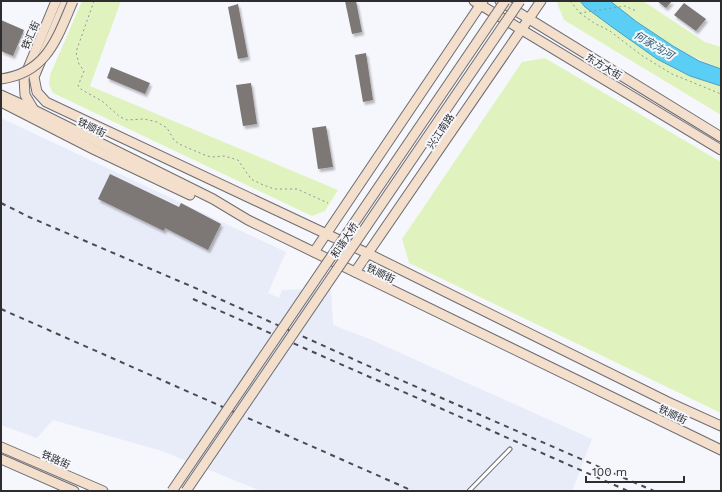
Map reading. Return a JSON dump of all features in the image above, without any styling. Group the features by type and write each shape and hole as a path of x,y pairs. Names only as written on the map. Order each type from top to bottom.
{"main road":[{"name":"铁汇街","path":"34,110 25,95 24,78 56,1"},
{"name":"铁汇街","path":"46,102 37,92 34,77 66,1"},
{"path":"1,79 32,69 44,58 55,43 73,1"},
{"name":"东方大街","path":"500,1 721,136"},
{"name":"和谐大桥","path":"172,491 505,1"},
{"name":"和谐大桥","path":"186,491 520,1"},
{"name":"兴江南路","path":"355,272 369,254 541,1"},
{"path":"314,252 479,2"},
{"name":"东方大街","path":"479,2 721,150"},
{"name":"铁顺街","path":"1,95 213,199 248,220 721,450"},
{"path":"1,102 169,185 248,220"},
{"name":"铁顺街","path":"46,102 369,254 668,402 721,426"},
{"name":"铁路街","path":"1,447 103,491"},
{"path":"1,459 74,491"}],"lane":[{"path":"469,490 510,449"}],"path":[{"path":"94,1 76,52 79,64 84,71 78,86 82,90 102,101 114,113 127,120 150,120 163,124 174,140 179,144 207,156 224,156 233,158 241,163 251,179 261,184 274,189 297,189 328,203"},
{"path":"570,1 580,13 594,23 610,31 641,55 672,74 721,94"},
{"path":"580,13 625,6 636,10"}],"shaded area":[{"path":"1,118 286,252 268,293 279,298 282,290 331,288 333,325 367,338 592,439 572,491 261,491 162,451 53,420 37,438 1,425"}],"green space":[{"path":"82,1 121,1 90,86 338,190 325,211 312,216 53,93 49,85 50,75"},
{"path":"559,1 580,1 585,7 690,76 721,86 721,115 564,20 557,3"},
{"path":"610,1 643,1 705,42 721,47 721,69 677,48 636,21"},
{"path":"545,58 721,162 721,413 409,263 402,239 522,62"}],"water":[{"name":"何家沟河","path":"580,1 610,1 637,22 673,46 699,61 721,69 721,86 690,76 657,59 585,7"}],"building":[{"path":"345,1 356,1 362,32 352,34"},
{"path":"657,1 672,1 666,8"},
{"path":"684,3 706,19 696,31 674,15"},
{"path":"238,4 248,57 238,59 228,7"},
{"path":"1,20 24,30 13,56 1,51"},
{"path":"366,53 373,100 363,102 355,55"},
{"path":"111,67 150,83 145,94 107,78"},
{"path":"251,83 257,124 243,126 236,85"},
{"path":"326,126 333,167 318,169 312,128"},
{"path":"110,174 179,207 181,203 221,224 208,250 165,228 164,231 98,199"}],"railway":[{"path":"1,203 29,217 193,287 364,364 654,491"},
{"path":"193,299 628,491"},
{"path":"1,309 413,491"}]}
